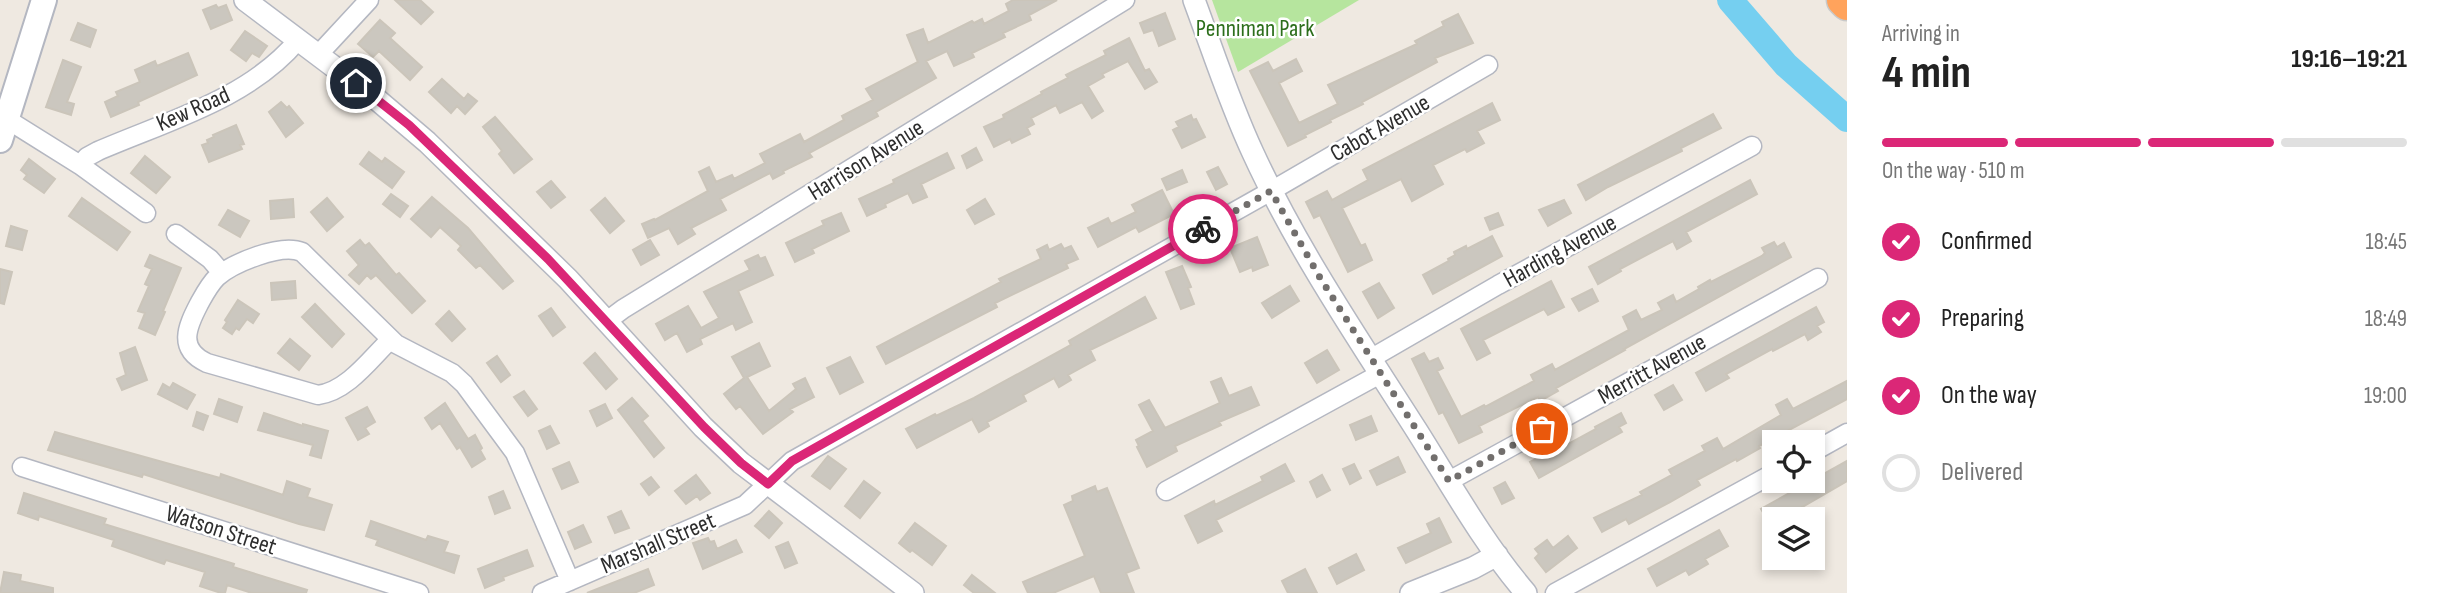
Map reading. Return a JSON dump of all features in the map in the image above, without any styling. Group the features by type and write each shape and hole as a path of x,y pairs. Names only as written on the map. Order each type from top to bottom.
{"highway":[{"path":"1843,0 1847,4"}],"main road":[{"path":"2,124 44,0"}],"street":[{"path":"245,0 374,97 418,134 548,259 704,427 741,463 913,593"},
{"path":"318,55 369,0"},
{"name":"Harrison Avenue","path":"607,321 1125,0"},
{"path":"1194,0 1244,132 1271,191 1308,258 1497,555 1526,593"},
{"name":"Kew Road","path":"80,165 98,150 235,91 271,67 298,40"},
{"name":"Cabot Avenue","path":"768,484 792,461 1271,191 1488,65"},
{"path":"2,124 80,165 146,213"},
{"name":"Harding Avenue","path":"1166,491 1375,366 1498,285 1752,146"},
{"path":"176,234 210,259 222,273"},
{"path":"391,339 342,386 318,395 207,363 192,352 187,330 207,289 222,273 275,251 296,250 307,256 391,339 409,352 458,377 505,437 519,461 570,581"},
{"name":"Merritt Avenue","path":"1449,481 1818,278"},
{"path":"1825,445 1847,433"},
{"name":"Watson Street","path":"22,467 419,593"},
{"path":"1555,593 1762,480"},
{"name":"Marshall Street","path":"541,593 745,505 768,484"},
{"path":"1410,593 1473,568 1497,555"}],"green space":[{"name":"Penniman Park","path":"1212,0 1359,0 1238,72"}],"building":[{"path":"395,0 420,0 433,12 421,24"},
{"path":"1013,0 1057,0 1029,15 1031,20 1003,33 1005,37 972,53 974,57 954,66 947,51 926,61 936,78 876,112 878,116 809,153 812,157 783,171 784,173 773,179 770,173 720,199 726,210 691,228 695,234 678,244 669,228 648,238 642,224 655,220 708,191 699,172 709,167 716,182 732,175 734,179 765,163 760,154 800,134 804,142 844,120 842,116 873,100 866,89 918,62 907,35 923,29 928,43 972,21 974,23 982,19 984,24 1009,11 1006,4"},
{"path":"216,5 218,8 226,5 232,20 211,29 203,10"},
{"path":"1165,13 1175,39 1159,46 1153,30 1144,33 1140,23"},
{"path":"1458,14 1473,43 1435,58 1437,62 1288,146 1250,71 1268,62 1273,71 1296,59 1302,71 1279,83 1299,123 1338,104 1328,85 1417,44 1415,41 1444,26 1442,22"},
{"path":"380,20 395,33 390,38 422,67 410,80 379,51 373,57 358,44"},
{"path":"78,23 96,30 90,47 71,40"},
{"path":"245,31 267,46 259,57 252,53 246,61 231,50"},
{"path":"1129,38 1145,71 1149,69 1157,82 1145,89 1128,61 1102,74 1104,77 1088,86 1103,111 1092,118 1082,102 1060,113 1056,105 1031,118 1034,124 1027,128 1030,134 1012,143 1010,139 994,147 984,127 1004,118 1003,115 1068,78 1066,75 1106,55 1104,51"},
{"path":"188,53 197,75 111,117 105,102 118,96 116,92 140,82 135,70 155,61 157,66"},
{"path":"63,60 81,67 67,102 74,104 71,115 46,107"},
{"path":"442,79 464,99 468,94 477,101 465,114 457,106 451,113 429,92"},
{"path":"281,102 287,108 289,106 303,123 286,137 269,112"},
{"path":"1492,103 1500,120 1477,131 1484,143 1433,165 1443,184 1412,201 1401,179 1342,208 1361,246 1365,244 1372,260 1348,272 1320,215 1314,218 1306,202 1327,191 1332,200 1368,180 1363,170"},
{"path":"1713,114 1721,128 1586,200 1578,185"},
{"path":"1191,115 1205,137 1182,148 1173,130 1179,127 1176,122"},
{"path":"495,117 532,159 514,173 499,154 502,151 483,127"},
{"path":"236,125 244,144 240,145 242,149 209,162 202,145 208,143 207,140 214,137 213,135"},
{"path":"976,148 982,160 967,168 962,156"},
{"path":"369,152 382,162 385,158 404,172 392,188 360,164"},
{"path":"947,153 954,168 921,184 927,197 913,203 908,193 867,216 859,199"},
{"path":"145,156 170,177 156,193 131,173"},
{"path":"29,159 55,179 44,193 24,179 27,175 21,170"},
{"path":"1218,167 1227,184 1216,190 1207,172"},
{"path":"1182,170 1187,182 1167,190 1162,179"},
{"path":"1750,180 1757,194 1686,232 1691,241 1677,249 1673,241 1598,284 1589,267"},
{"path":"551,181 565,197 551,208 537,192"},
{"path":"1162,190 1174,214 1139,232 1136,227 1098,247 1088,228 1108,218 1111,224 1136,212 1132,205"},
{"path":"391,194 408,206 400,217 383,204"},
{"path":"432,197 468,228 513,281 503,289 480,265 476,268 458,250 461,246 440,227 431,237 411,219"},
{"path":"82,198 130,232 117,250 69,216"},
{"path":"327,198 343,217 327,231 311,212"},
{"path":"605,198 624,221 610,233 591,210"},
{"path":"293,199 294,217 271,219 270,201"},
{"path":"985,199 994,214 975,224 967,210"},
{"path":"1564,200 1571,213 1548,226 1539,210"},
{"path":"228,210 249,221 240,237 219,225"},
{"path":"841,213 849,231 812,249 814,253 795,262 786,243 824,225 822,221"},
{"path":"1498,213 1503,225 1490,230 1485,218"},
{"path":"11,226 27,231 22,250 6,246"},
{"path":"1492,236 1502,256 1433,294 1423,275 1449,261 1448,259 1455,255 1454,252 1466,246 1467,249"},
{"path":"1257,237 1268,265 1253,271 1252,267 1240,272 1230,248"},
{"path":"360,240 365,246 369,243 396,275 399,273 425,301 412,313 376,275 371,279 367,275 359,284 349,275 359,265 347,251"},
{"path":"650,240 659,255 641,265 633,250"},
{"path":"1774,242 1777,247 1784,243 1791,257 1556,388 1558,391 1540,401 1538,397 1479,426 1482,432 1459,443 1443,412 1439,414 1412,359 1424,353 1429,362 1438,358 1443,368 1437,371 1461,417 1534,381 1531,375 1552,364 1555,370 1629,330 1623,317 1636,310 1641,320 1662,310 1658,303 1673,295 1676,302 1710,280 1711,282 1762,256 1765,253 1762,248"},
{"path":"1061,244 1064,249 1071,246 1078,259 1066,264 1068,268 995,303 997,307 886,364 877,347 1001,282 999,279 1041,259 1037,250 1047,245 1049,250"},
{"path":"150,255 181,268 155,335 139,328 145,313 138,311 149,286 145,284 152,269 145,266"},
{"path":"758,255 760,259 765,257 773,275 738,291 752,322 736,330 733,323 700,339 702,344 687,352 677,333 665,340 656,324 688,306 701,328 719,318 704,292 750,270 745,261"},
{"path":"1182,266 1191,287 1188,288 1194,304 1181,309 1166,272"},
{"path":"0,269 12,272 4,304 0,303"},
{"path":"295,281 296,298 272,300 271,283"},
{"path":"1551,281 1564,307 1548,315 1544,309 1483,340 1490,353 1477,360 1461,329"},
{"path":"1379,283 1394,308 1378,318 1363,292"},
{"path":"1290,286 1299,301 1272,318 1262,303"},
{"path":"1592,289 1598,301 1579,311 1572,299"},
{"path":"1145,297 1156,318 1090,350 1095,360 1068,375 1071,380 1059,387 1054,378 1023,395 1026,401 987,422 989,426 979,432 972,419 917,448 906,429 974,398 1071,345 1069,341"},
{"path":"238,300 259,314 253,323 247,319 239,330 236,328 232,334 223,328"},
{"path":"315,304 344,334 332,347 302,317"},
{"path":"1816,307 1824,322 1817,326 1821,332 1808,340 1805,334 1773,351 1772,349 1726,374 1729,378 1706,391 1696,373"},
{"path":"551,308 565,327 553,336 539,316"},
{"path":"449,311 465,329 452,341 436,324"},
{"path":"290,339 310,356 299,370 278,353"},
{"path":"759,343 770,366 747,377 769,411 796,389 793,384 805,378 814,397 790,409 793,412 763,434 740,406 736,409 724,394 744,378 732,357"},
{"path":"135,347 147,380 122,390 117,379 126,375 120,353"},
{"path":"1327,350 1339,370 1317,383 1305,363"},
{"path":"595,353 617,379 606,389 584,363"},
{"path":"497,356 510,375 501,382 487,363"},
{"path":"850,357 863,382 840,394 827,368"},
{"path":"1221,378 1229,396 1251,387 1259,405 1219,422 1221,425 1175,446 1177,451 1147,467 1136,440 1153,431 1139,405 1149,400 1165,428 1220,403 1211,382"},
{"path":"1847,381 1847,399 1789,430 1762,430 1760,448 1697,480 1700,485 1629,524 1626,519 1602,532 1594,518 1642,495 1640,492 1672,475 1669,470 1705,451 1702,446 1717,438 1723,449 1781,415 1776,405 1787,399 1793,409"},
{"path":"173,383 195,395 187,409 158,394 163,384 170,388"},
{"path":"1673,385 1682,400 1664,410 1655,395"},
{"path":"524,391 537,409 528,416 514,397"},
{"path":"632,398 648,416 642,421 664,448 654,457 618,410"},
{"path":"219,399 242,407 237,422 214,414"},
{"path":"445,403 468,439 475,435 482,448 480,450 485,459 472,467 440,423 432,429 425,418"},
{"path":"605,404 612,418 597,426 590,411"},
{"path":"367,407 375,422 365,428 369,434 358,440 346,418"},
{"path":"197,412 208,416 203,430 193,426"},
{"path":"264,413 328,431 321,458 310,455 313,445 258,430"},
{"path":"1621,413 1626,423 1619,427 1622,432 1539,478 1530,462 1549,452 1550,454"},
{"path":"1371,416 1377,431 1356,440 1350,425"},
{"path":"550,426 559,443 547,449 539,431"},
{"path":"55,432 220,478 221,474 283,495 287,481 310,489 307,497 332,505 324,530 299,524 143,474 142,477 48,450"},
{"path":"828,456 846,469 830,489 812,476"},
{"path":"1398,457 1405,472 1377,485 1370,471"},
{"path":"1847,461 1847,481 1802,507 1765,507 1790,493 1825,493 1825,473"},
{"path":"569,462 578,482 562,489 553,469"},
{"path":"1285,464 1294,481 1216,520 1222,531 1198,543 1185,516 1214,501 1215,505 1263,481 1261,477"},
{"path":"1354,464 1361,478 1350,484 1343,469"},
{"path":"696,475 710,493 700,500 697,496 686,504 675,491"},
{"path":"1322,475 1330,490 1317,497 1310,482"},
{"path":"651,477 659,487 649,495 641,484"},
{"path":"864,481 880,493 860,518 845,506"},
{"path":"1505,482 1514,498 1502,504 1494,488"},
{"path":"1095,486 1097,492 1107,488 1139,568 1126,573 1134,593 1101,593 1094,576 1053,593 1028,593 1023,582 1085,556 1064,505 1073,501 1072,496"},
{"path":"503,491 510,508 495,514 489,497"},
{"path":"24,493 106,519 104,524 234,564 233,567 307,590 306,593 252,593 227,585 225,593 221,593 200,586 205,572 166,560 164,564 112,546 114,540 39,516 38,520 18,513"},
{"path":"621,511 629,528 615,533 608,517"},
{"path":"769,511 782,523 769,538 755,526"},
{"path":"1439,518 1451,542 1406,563 1398,548 1431,533 1427,524"},
{"path":"371,521 426,540 428,536 448,542 444,552 459,556 454,573 376,545 378,540 366,536"},
{"path":"915,523 946,546 932,565 899,543"},
{"path":"583,525 591,542 575,549 568,532"},
{"path":"1719,530 1728,546 1705,559 1708,564 1689,575 1686,570 1657,586 1648,569"},
{"path":"1568,536 1577,548 1546,572 1535,558 1539,554 1535,549 1547,540 1553,548"},
{"path":"708,538 710,542 714,541 717,549 736,540 742,552 703,569 693,543"},
{"path":"788,542 797,563 785,568 776,547"},
{"path":"527,550 533,566 503,577 504,580 485,588 478,569"},
{"path":"1356,554 1364,570 1337,584 1329,568"},
{"path":"648,569 654,585 634,593 587,593"},
{"path":"1305,569 1317,593 1288,593 1282,581"},
{"path":"4,572 21,575 20,581 53,588 53,593 0,593"},
{"path":"972,575 995,593 974,593 964,585"}],"waterway":[{"path":"1730,0 1786,65 1847,119"}],"way so far":[{"path":"1203,229 1271,191 1319,276 1449,481 1542,429"}],"route":[{"path":"356,83 409,125 548,259 704,427 741,463 768,484 792,461 1203,229"}]}
